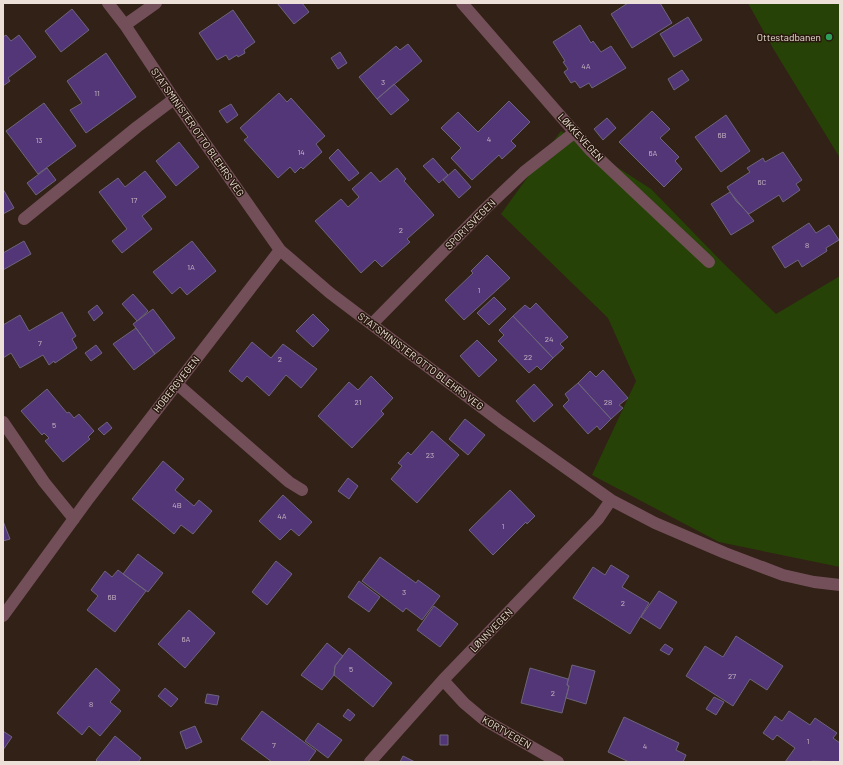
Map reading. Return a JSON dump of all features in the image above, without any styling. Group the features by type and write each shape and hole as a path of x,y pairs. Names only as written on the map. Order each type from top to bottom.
{"street":[{"name":"STATSMINISTER OTTO BLEHRS VEG","path":"108,3 125,25 174,99 280,250 330,293 501,422 611,500 655,523 733,556 784,575 814,582 840,585"},
{"path":"125,25 156,3"},
{"name":"LØKKEVEGEN","path":"462,3 591,151 710,262"},
{"path":"24,219 137,127 174,99"},
{"name":"SPORTSVEGEN","path":"372,324 485,209 524,172 575,132"},
{"name":"HOBERGVEGEN","path":"3,616 74,519 280,250"},
{"path":"177,384 289,482 302,490"},
{"path":"3,422 44,482 74,519"},
{"name":"LØNNVEGEN","path":"370,762 443,680 598,519 611,500"},
{"name":"KORTVEGEN","path":"443,680 464,703 482,719 558,762"}],"green space":[{"path":"748,3 840,3 840,158 774,50"},
{"path":"561,131 651,189 723,263 776,314 840,276 840,567 719,542 592,475 636,381 608,318 501,214"}],"building":[{"path":"277,3 302,3 309,12 294,24"},
{"path":"628,3 660,3 672,23 632,48 611,14"},
{"path":"72,9 89,30 61,52 45,31"},
{"path":"233,10 255,42 244,50 245,53 238,57 237,55 229,60 226,55 217,60 199,33"},
{"path":"688,17 702,40 674,57 660,34"},
{"path":"580,25 591,43 593,41 601,52 611,46 626,68 592,88 589,83 580,88 575,81 571,83 564,72 568,69 563,62 565,61 553,42"},
{"path":"6,35 11,41 19,35 36,57 8,78 10,81 3,86 3,37"},
{"path":"408,44 422,61 377,99 359,77 396,46 400,50"},
{"path":"340,52 347,63 338,69 331,58"},
{"path":"106,53 136,97 86,133 70,110 82,103 67,81"},
{"path":"682,70 689,80 674,90 668,79"},
{"path":"394,84 409,100 391,115 377,99"},
{"path":"279,93 287,102 291,98 325,136 316,144 322,152 303,169 301,167 295,173 290,167 278,178 244,140 248,137 240,128"},
{"path":"509,101 530,122 511,141 516,146 502,159 499,155 472,180 451,158 461,148 441,128 458,112 478,132"},
{"path":"44,103 76,146 38,174 6,131"},
{"path":"231,104 238,115 227,123 219,111"},
{"path":"652,111 670,129 660,138 679,157 675,161 682,169 664,187 619,142"},
{"path":"726,115 750,151 721,172 695,137"},
{"path":"607,118 616,128 603,140 594,129"},
{"path":"179,142 199,167 176,186 156,161"},
{"path":"338,149 359,173 349,181 329,158"},
{"path":"783,152 802,180 796,184 800,190 783,202 779,195 749,214 736,201 727,187 750,172 747,168 763,158 765,162"},
{"path":"433,158 448,175 439,183 423,166"},
{"path":"47,168 56,180 36,195 27,183"},
{"path":"397,168 406,179 404,181 434,215 407,239 410,242 382,267 375,260 361,273 315,221 341,199 348,207 359,197 352,189 371,172 380,182"},
{"path":"455,169 471,187 459,198 443,180"},
{"path":"145,171 166,197 142,216 152,229 122,253 112,241 127,229 99,192 118,178 125,187"},
{"path":"3,189 14,208 3,214"},
{"path":"730,192 754,221 731,235 711,204"},
{"path":"809,223 816,233 829,225 839,240 826,248 827,251 802,267 798,260 785,268 772,247"},
{"path":"24,241 31,254 3,270 3,253"},
{"path":"192,241 216,271 187,295 180,287 172,294 153,272"},
{"path":"487,255 510,278 464,320 445,300 473,273 471,271"},
{"path":"133,294 148,311 137,321 122,304"},
{"path":"494,297 506,309 489,325 477,313"},
{"path":"536,303 568,337 560,344 564,348 553,358 513,316 525,305 530,309"},
{"path":"97,305 103,313 94,321 88,312"},
{"path":"153,309 175,338 155,354 133,324"},
{"path":"62,312 76,336 72,339 77,348 55,363 54,361 49,365 43,355 20,368 11,353 3,358 3,325 20,315 29,331"},
{"path":"313,314 329,330 313,347 296,331"},
{"path":"513,316 553,358 541,370 537,366 529,373 498,341 504,335 499,330"},
{"path":"136,328 155,354 134,370 113,344"},
{"path":"477,340 497,360 479,377 460,356"},
{"path":"252,342 271,358 283,344 317,369 301,388 286,375 269,396 247,376 242,382 229,371"},
{"path":"96,345 102,353 91,361 85,353"},
{"path":"603,370 628,398 619,405 623,408 611,419 578,383 590,371 596,377"},
{"path":"371,376 393,398 381,411 384,414 352,448 318,416 349,382 358,390"},
{"path":"578,383 611,419 600,430 597,426 588,434 563,406 569,400 565,394"},
{"path":"534,384 553,405 534,422 516,401"},
{"path":"47,389 67,413 69,412 74,418 79,414 94,431 88,437 90,439 63,462 45,441 49,438 44,433 42,435 21,411"},
{"path":"465,419 485,435 468,455 449,439"},
{"path":"107,422 112,428 104,435 98,429"},
{"path":"432,431 459,455 417,503 391,479 402,466 398,463 408,452 411,455"},
{"path":"163,461 184,479 175,490 194,506 199,500 212,511 193,534 181,525 174,534 132,499"},
{"path":"348,478 358,486 349,499 338,491"},
{"path":"510,490 535,516 527,524 526,522 493,555 469,530"},
{"path":"283,495 312,522 299,536 291,529 280,540 259,521"},
{"path":"3,521 10,539 3,541"},
{"path":"138,554 163,573 148,592 123,574"},
{"path":"380,557 416,583 418,580 440,596 422,620 406,608 403,612 362,581"},
{"path":"276,561 292,574 267,605 252,592"},
{"path":"611,565 629,576 622,587 649,603 630,634 573,598 593,567 605,575"},
{"path":"118,570 146,591 115,632 87,610 98,596 91,590 105,571 112,577"},
{"path":"359,581 380,597 369,612 348,597"},
{"path":"659,591 677,602 660,629 641,617"},
{"path":"434,606 458,624 440,647 417,630"},
{"path":"189,610 215,633 185,668 158,644"},
{"path":"736,636 783,666 767,690 750,679 733,706 686,676 705,646 723,657"},
{"path":"327,643 343,656 335,666 334,675 322,690 301,675"},
{"path":"665,644 673,649 669,655 660,650"},
{"path":"349,648 392,683 373,707 334,675 335,666"},
{"path":"572,665 595,671 586,704 566,698 569,686 567,685"},
{"path":"96,668 120,690 110,702 121,711 100,736 89,726 82,735 57,713"},
{"path":"530,668 568,679 567,685 569,686 562,713 521,703"},
{"path":"165,688 178,699 171,707 158,696"},
{"path":"207,694 219,696 217,705 205,703"},
{"path":"714,697 724,702 716,715 706,709"},
{"path":"348,709 355,715 350,721 343,716"},
{"path":"262,711 316,751 308,762 272,762 241,739"},
{"path":"789,711 810,725 815,718 837,733 833,738 840,743 840,762 785,762 795,748 777,735 773,740 763,733 775,716 782,721"},
{"path":"624,717 679,743 676,750 686,755 683,762 629,762 608,752"},
{"path":"318,723 342,740 328,758 305,741"},
{"path":"195,726 202,742 186,749 180,732"},
{"path":"3,731 12,737 3,750"},
{"path":"440,735 448,735 448,745 440,745"},
{"path":"115,736 141,758 138,762 98,762 96,760"},
{"path":"403,756 415,762 400,762"}],"place":[{"name":"Ottestadbanen","path":"829,37"}]}
